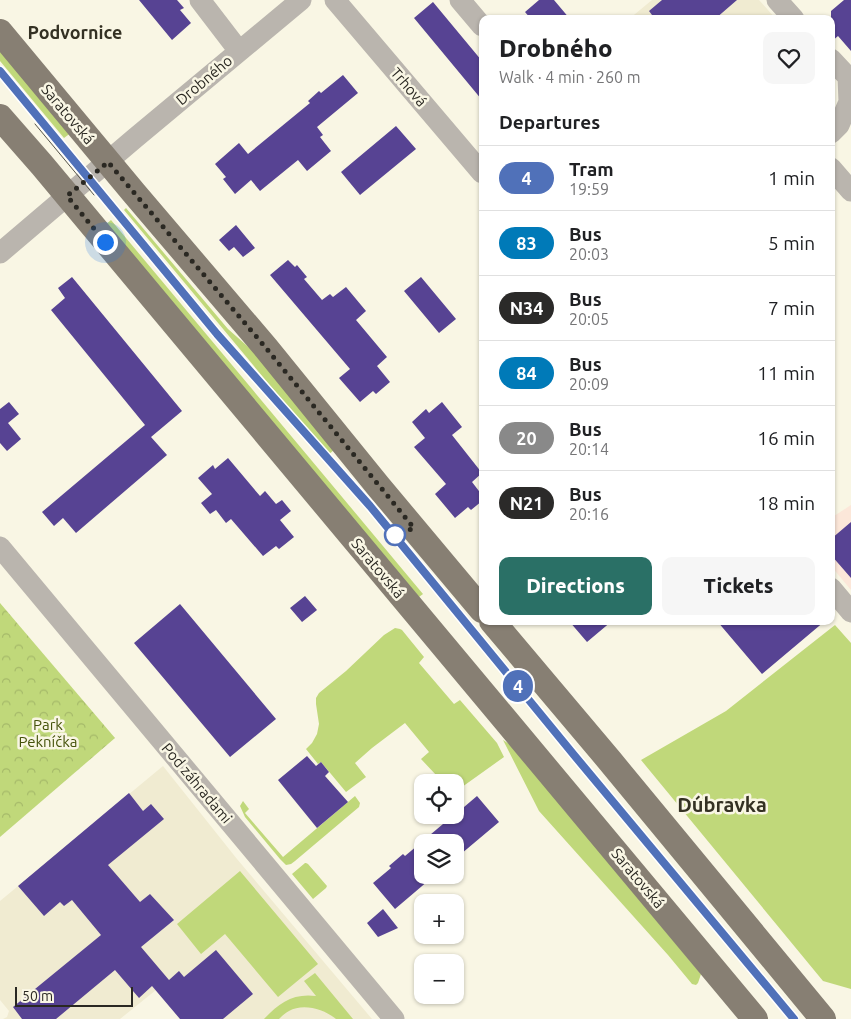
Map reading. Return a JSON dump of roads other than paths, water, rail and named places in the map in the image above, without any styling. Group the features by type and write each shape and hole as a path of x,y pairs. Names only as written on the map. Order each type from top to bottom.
{"main road":[{"name":"Saratovská","path":"0,32 228,303 479,606"},
{"name":"Saratovská","path":"0,117 755,1019"},
{"path":"495,625 823,1019"}],"street":[{"path":"200,0 239,51"},
{"name":"Drobného","path":"0,253 301,0"},
{"name":"Trhová","path":"335,0 479,170"},
{"path":"460,0 479,22"},
{"path":"777,0 790,15"},
{"path":"835,63 848,77 849,102 839,125 835,129"},
{"path":"835,173 851,191"},
{"name":"Pod záhradami","path":"0,547 394,1019"},
{"path":"835,593 851,612"}],"tram line":[{"path":"0,71 217,334 367,501 564,743 794,1019"},
{"name":"4","path":"0,71 217,334 370,506 794,1019"},
{"path":"35,124 94,195"}],"district":[{"name":"Podvornice","path":"75,32"},
{"name":"Dúbravka","path":"722,804"}],"park label":[{"name":"Park Pekníčka","path":"48,732"}]}
